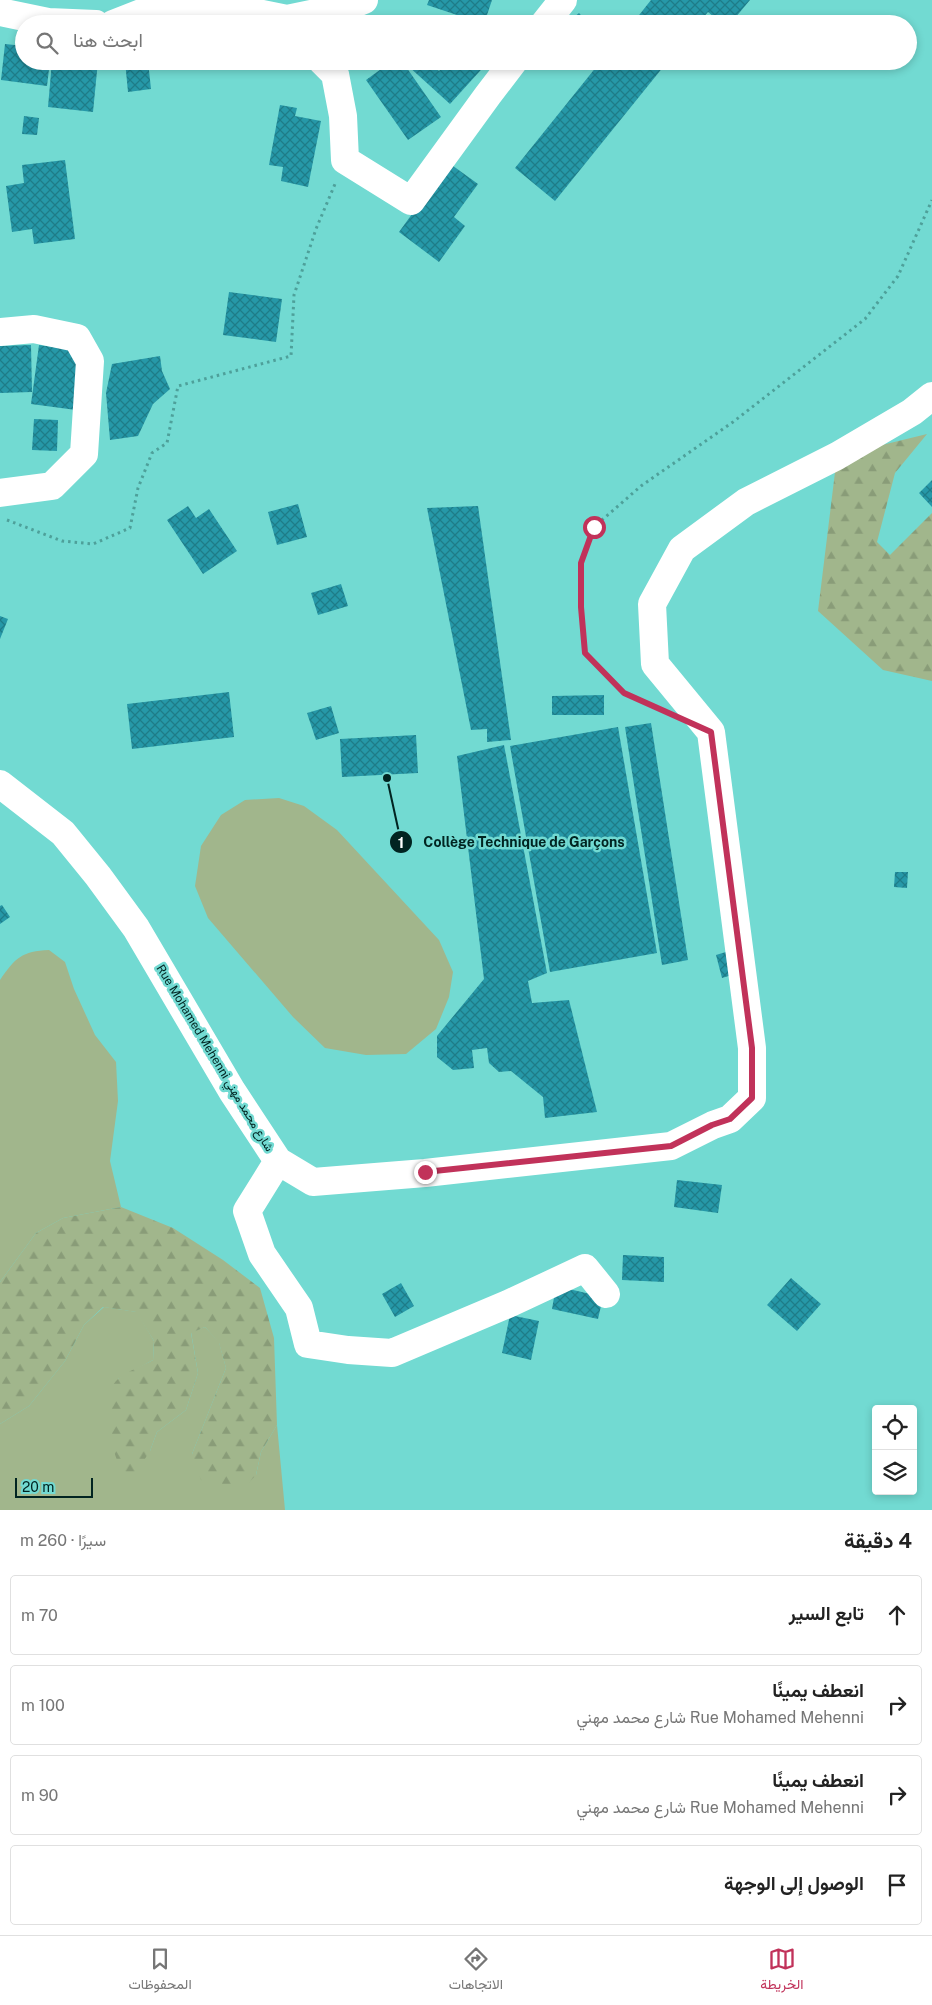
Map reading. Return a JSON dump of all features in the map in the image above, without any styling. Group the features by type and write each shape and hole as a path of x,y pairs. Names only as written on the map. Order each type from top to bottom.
{"street":[{"path":"313,15 349,6 364,0"},
{"path":"551,15 563,0"},
{"path":"136,15 159,6 204,2 262,15"},
{"path":"0,12 15,15"},
{"path":"331,70 335,74 343,116 345,160 412,201 507,70"},
{"path":"0,332 34,329 77,338 90,360 84,454 52,486 0,493"},
{"name":"Rue Mohamed Mehenni شارع محمد مهني","path":"0,784 63,832 98,876 136,928 232,1091 278,1161 313,1182 671,1146 712,1125 730,1119 752,1098 752,1048 711,732 654,664 652,604 682,549 690,543 746,502 837,456 912,412 932,396"},
{"path":"278,1161 247,1211 262,1254 299,1308 308,1344 348,1350 392,1353 508,1304 584,1268 606,1294"}],"path":[{"path":"0,517 62,540 93,544 130,528 138,488 152,453 167,443 178,386 291,356 294,294 316,229 345,160"},
{"path":"659,709 624,693 585,653 581,607 581,563 594,527 641,486 733,422 865,320 898,276 932,200"}],"green space":[{"path":"927,434 895,473 877,542 890,555 932,513 932,681 883,670 818,611 837,456"},
{"path":"279,798 304,806 337,830 439,940 453,972 449,997 436,1029 406,1054 366,1055 325,1048 293,1017 208,918 195,886 201,846 221,815 245,800"},
{"path":"49,950 65,962 74,989 95,1035 116,1062 118,1101 110,1161 121,1207 63,1218 36,1233 0,1282 0,980 10,966 20,957 32,952"},
{"path":"121,1207 173,1228 223,1260 260,1288 274,1338 277,1425 261,1452 256,1475 244,1488 222,1487 201,1480 192,1454 226,1368 219,1343 205,1327 191,1333 198,1373 186,1410 157,1432 150,1451 137,1471 123,1477 111,1440 106,1413 107,1400 111,1388 119,1378 153,1360 154,1341 136,1312 103,1307 84,1325 65,1361 29,1406 0,1424 0,1282 36,1233 63,1218"},
{"path":"104,1307 137,1312 154,1341 153,1360 118,1379 150,1451 157,1432 186,1410 198,1373 191,1332 205,1327 219,1342 226,1368 192,1454 256,1475 261,1452 277,1425 285,1510 0,1510 0,1424 29,1406 65,1361 84,1325"}],"building":[{"path":"429,0 492,0 487,15 457,15 427,5"},
{"path":"651,0 750,0 738,15 712,15 708,12 706,15 639,15"},
{"path":"5,44 15,45 15,70 49,70 47,86 1,80"},
{"path":"51,70 97,70 93,112 48,107"},
{"path":"126,70 149,70 151,89 128,92"},
{"path":"380,70 408,70 441,117 408,140 366,80"},
{"path":"413,70 481,70 450,104"},
{"path":"594,70 661,70 555,201 515,168"},
{"path":"280,105 297,108 295,116 321,121 308,187 281,181 283,167 269,165"},
{"path":"24,116 39,118 37,135 22,134"},
{"path":"65,160 75,239 34,244 32,229 12,232 6,186 24,183 22,165"},
{"path":"449,163 478,184 454,217 465,226 439,262 399,232"},
{"path":"229,292 282,299 276,342 223,335"},
{"path":"31,345 32,392 0,393 0,346"},
{"path":"39,345 84,351 76,410 31,404"},
{"path":"160,356 162,371 170,389 153,404 138,436 110,440 106,393 112,364"},
{"path":"34,419 58,420 57,451 32,450"},
{"path":"932,480 932,507 919,493"},
{"path":"298,504 307,537 277,545 268,512"},
{"path":"188,506 196,518 209,509 237,551 203,574 167,520"},
{"path":"478,506 511,740 487,742 487,729 471,730 427,508"},
{"path":"341,584 348,606 318,615 311,593"},
{"path":"0,616 8,619 0,639"},
{"path":"229,692 234,737 132,749 127,704"},
{"path":"604,695 604,715 552,715 552,696"},
{"path":"331,706 339,733 316,740 307,713"},
{"path":"651,723 688,960 662,965 625,727"},
{"path":"618,727 657,953 550,972 510,746"},
{"path":"416,735 418,773 342,777 340,739"},
{"path":"504,745 547,973 528,981 532,1003 569,1000 597,1112 545,1118 543,1097 511,1071 499,1072 489,1063 487,1048 472,1050 474,1068 453,1070 437,1057 437,1036 484,979 457,756"},
{"path":"895,872 908,872 907,888 894,887"},
{"path":"2,905 10,917 0,924 0,906"},
{"path":"729,951 735,974 722,978 716,955"},
{"path":"677,1180 722,1185 718,1213 674,1207"},
{"path":"623,1255 664,1257 664,1282 622,1280"},
{"path":"791,1278 821,1304 797,1331 767,1305"},
{"path":"401,1283 414,1306 395,1317 382,1294"},
{"path":"556,1286 603,1297 598,1319 552,1309"},
{"path":"510,1315 539,1321 531,1360 502,1353"}],"place":[{"name":"Collège Technique de Garçons","path":"387,778"}],"route":[{"path":"425,1172 671,1146 712,1125 730,1119 752,1098 752,1048 711,732 624,693 585,653 581,607 581,563 594,527"}]}
